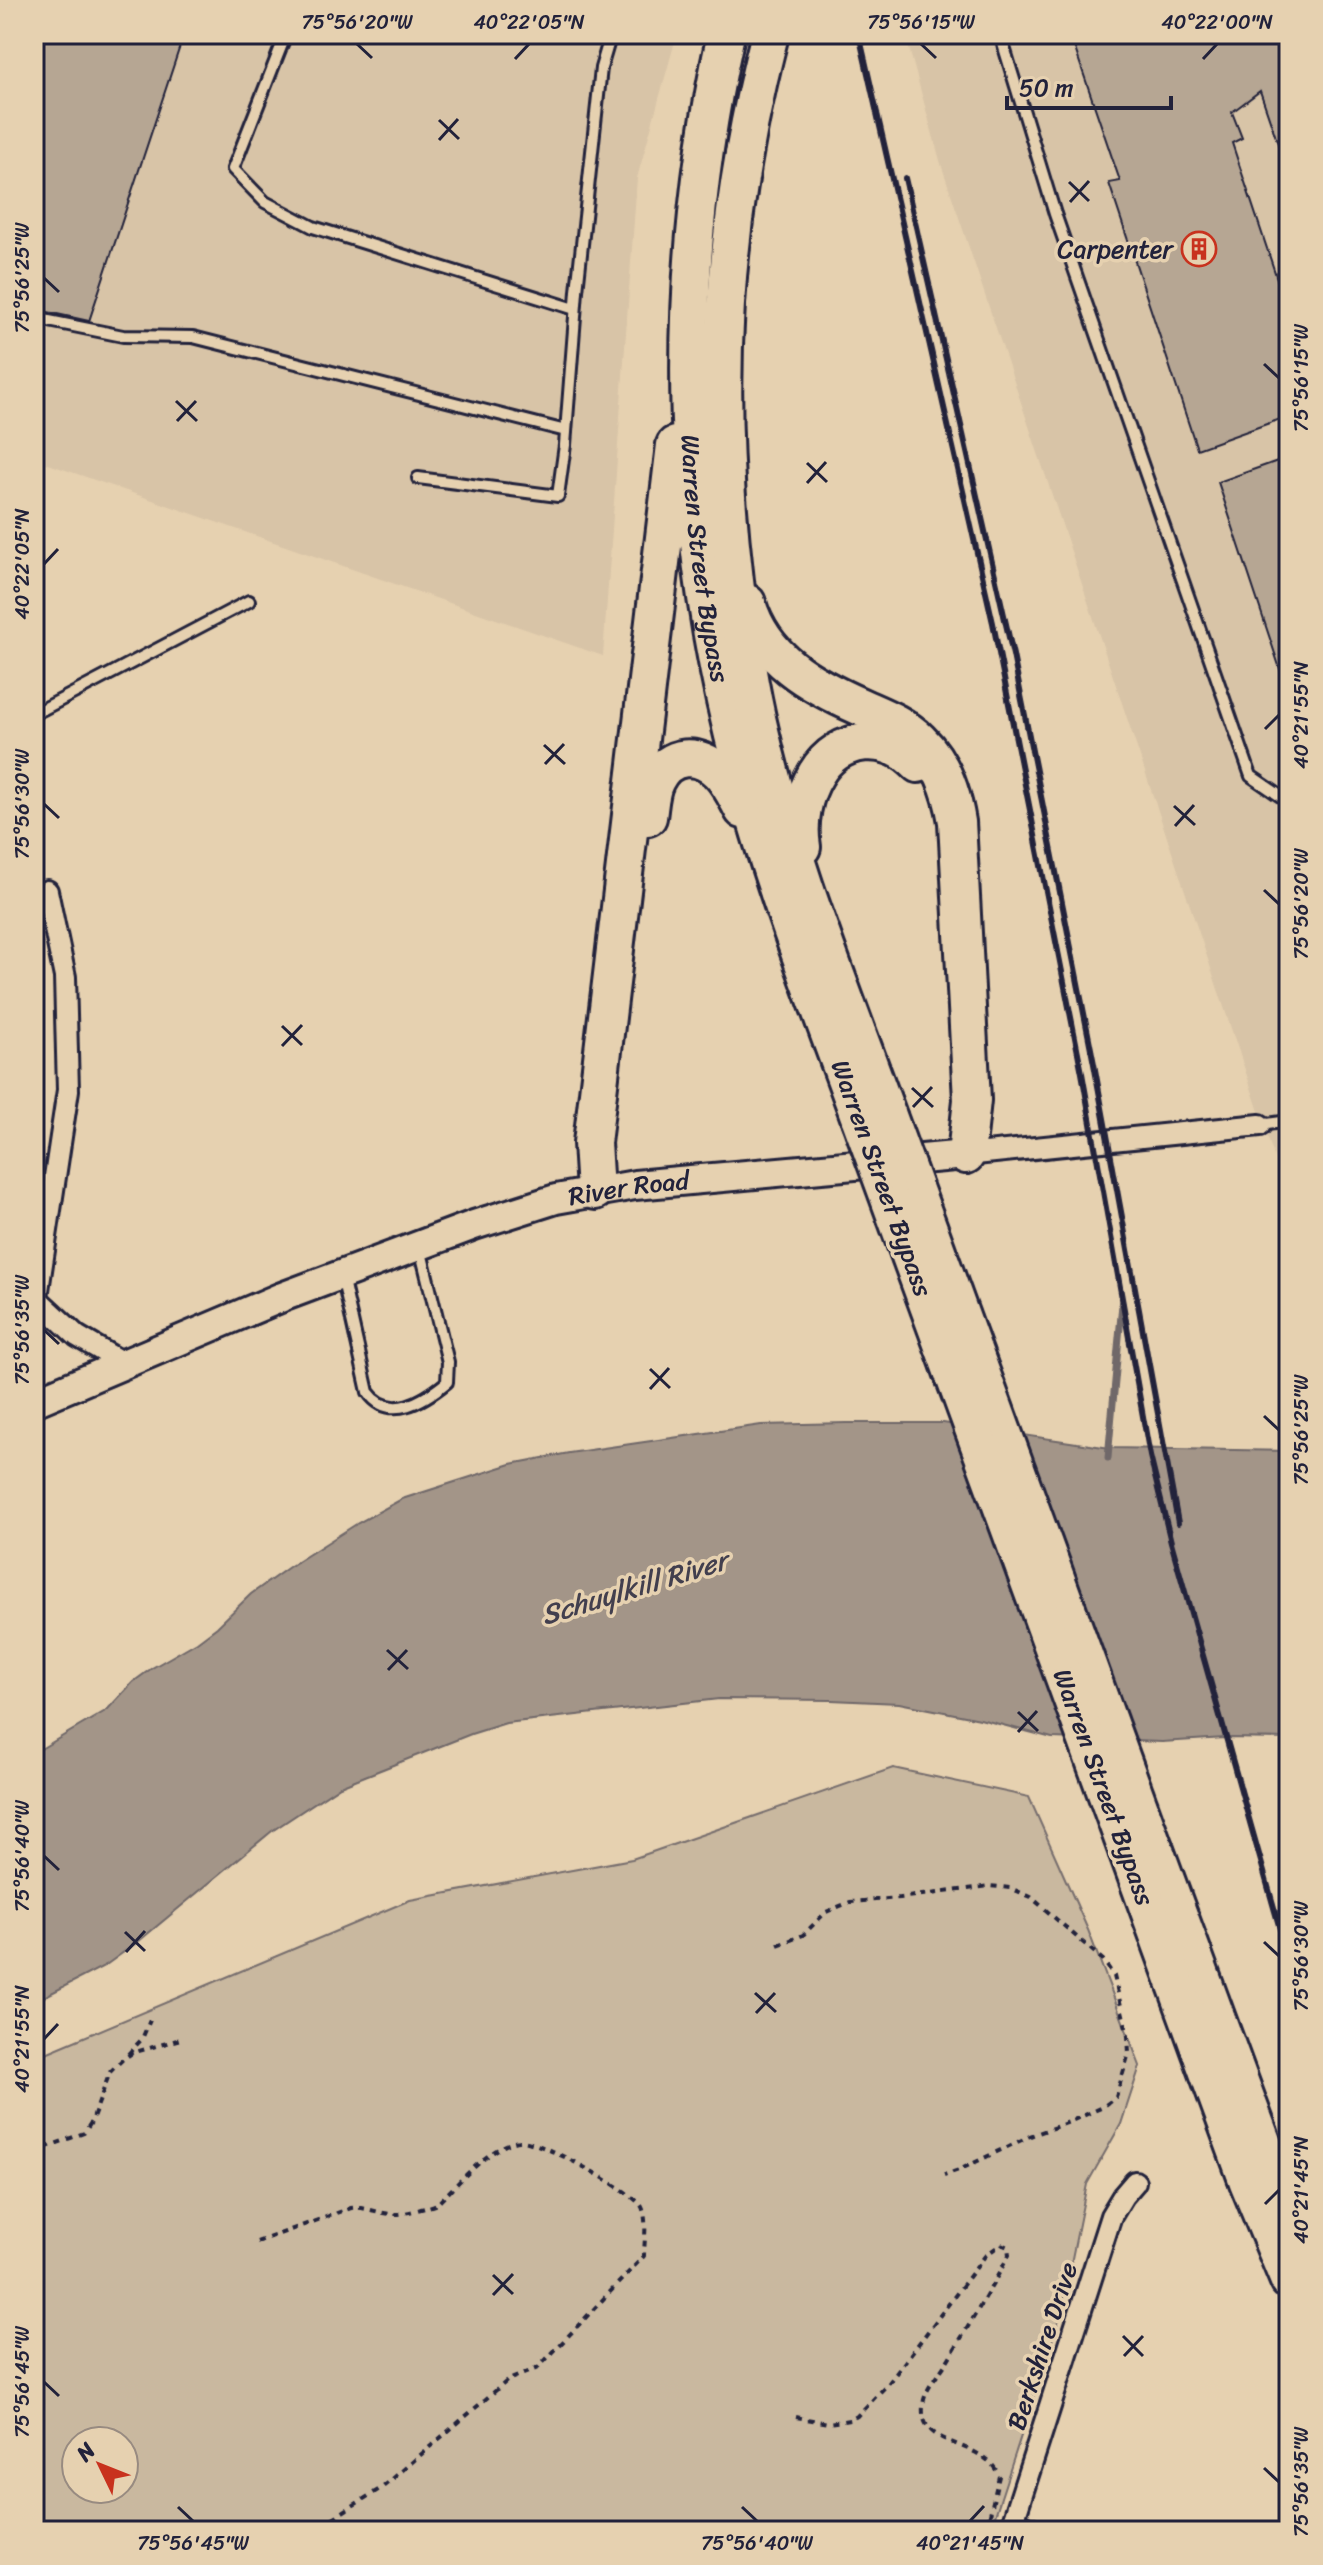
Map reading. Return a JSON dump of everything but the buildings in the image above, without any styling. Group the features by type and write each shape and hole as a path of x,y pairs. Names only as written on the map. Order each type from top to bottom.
{"highway":[{"name":"Warren Street Bypass","path":"726,34 716,76 691,257 690,440 706,602 733,737 766,854 784,909 874,1117"},
{"name":"Warren Street Bypass","path":"770,34 744,143 728,259 722,377 722,438 732,552 748,671 760,731 874,1117 1141,1851 1248,2182 1289,2281"},
{"path":"595,1191 592,1143 690,317"},
{"path":"732,552 749,612 780,660 811,684 906,729 930,751 948,784 957,822 972,1100 966,1155"},
{"path":"809,899 801,824 803,806 816,774 838,751 850,745 876,741 901,750 925,775 937,806 955,1101 966,1155"},
{"path":"595,1191 610,1145 651,798 662,770 678,758 688,757 711,765 729,784 766,854"},
{"name":"Warren Street Bypass","path":"1141,1851 1289,2215"}],"street":[{"path":"41,894 65,977 68,1090 35,1308 123,1363"},
{"name":"River Road","path":"34,1402 282,1297 419,1245 521,1208 595,1191 1260,1125"},
{"name":"Berkshire Drive","path":"1011,2526 1111,2216 1135,2182"},
{"path":"1011,2526 1037,2531"}],"lane":[{"path":"286,34 233,169 265,202 313,227 575,309"},
{"path":"418,478 558,496 601,68 611,34"},
{"path":"1000,34 1055,214 1251,776 1289,802"},
{"path":"34,318 123,336 193,337 566,431"},
{"path":"34,714 249,601"},
{"path":"1260,1125 1289,1121"},
{"path":"342,1274 368,1392 374,1401 388,1407 401,1408 419,1402 447,1382 448,1362 419,1245"}],"path":[{"path":"778,1945 803,1935 826,1912 850,1902 990,1886 1010,1888 1031,1897 1103,1960 1114,1976 1128,2036 1129,2053 1116,2097 1103,2107 944,2175"},
{"path":"34,2152 84,2133 92,2121 110,2072 142,2039 150,2020"},
{"path":"122,2060 132,2053 184,2038"},
{"path":"257,2242 351,2208 361,2207 399,2215 420,2207 431,2207 478,2164 506,2145 519,2141 530,2142 566,2157 636,2199 643,2213 644,2256 640,2262 538,2368 508,2380 383,2487 325,2523 318,2531"},
{"path":"796,2417 828,2423 857,2416 888,2384 985,2256 1001,2244 1008,2247 1009,2255 929,2387 922,2408 928,2428 942,2439 960,2444 984,2457 997,2471 999,2476 986,2531"}],"shaded area":[{"path":"34,34 677,34 637,178 603,656 34,459"},
{"path":"905,34 1289,34 1289,1190 1282,1180 941,164"},
{"path":"893,1768 1029,1797 1088,1930 1140,2066 1121,2124 1087,2184 1061,2313 990,2531 34,2531 34,2058 410,1900 632,1859"}],"water":[{"name":"Schuylkill River","path":"943,1423 1110,1448 1289,1451 1289,1739 1225,1738 1162,1742 1052,1738 980,1719 899,1703 831,1700 719,1699 506,1723 340,1786 272,1831 106,1965 34,2002 34,1753 107,1710 133,1682 197,1642 251,1594 358,1523 402,1499 511,1464 761,1425"}],"waterway":[{"path":"1108,1458 1122,1304"}],"railway":[{"path":"859,34 993,623 1082,1073 1150,1456 1171,1542 1289,1961"},
{"path":"905,178 1013,655 1094,1064 1178,1523"}],"place":[{"name":"Carpenter","path":"1199,249"}]}
